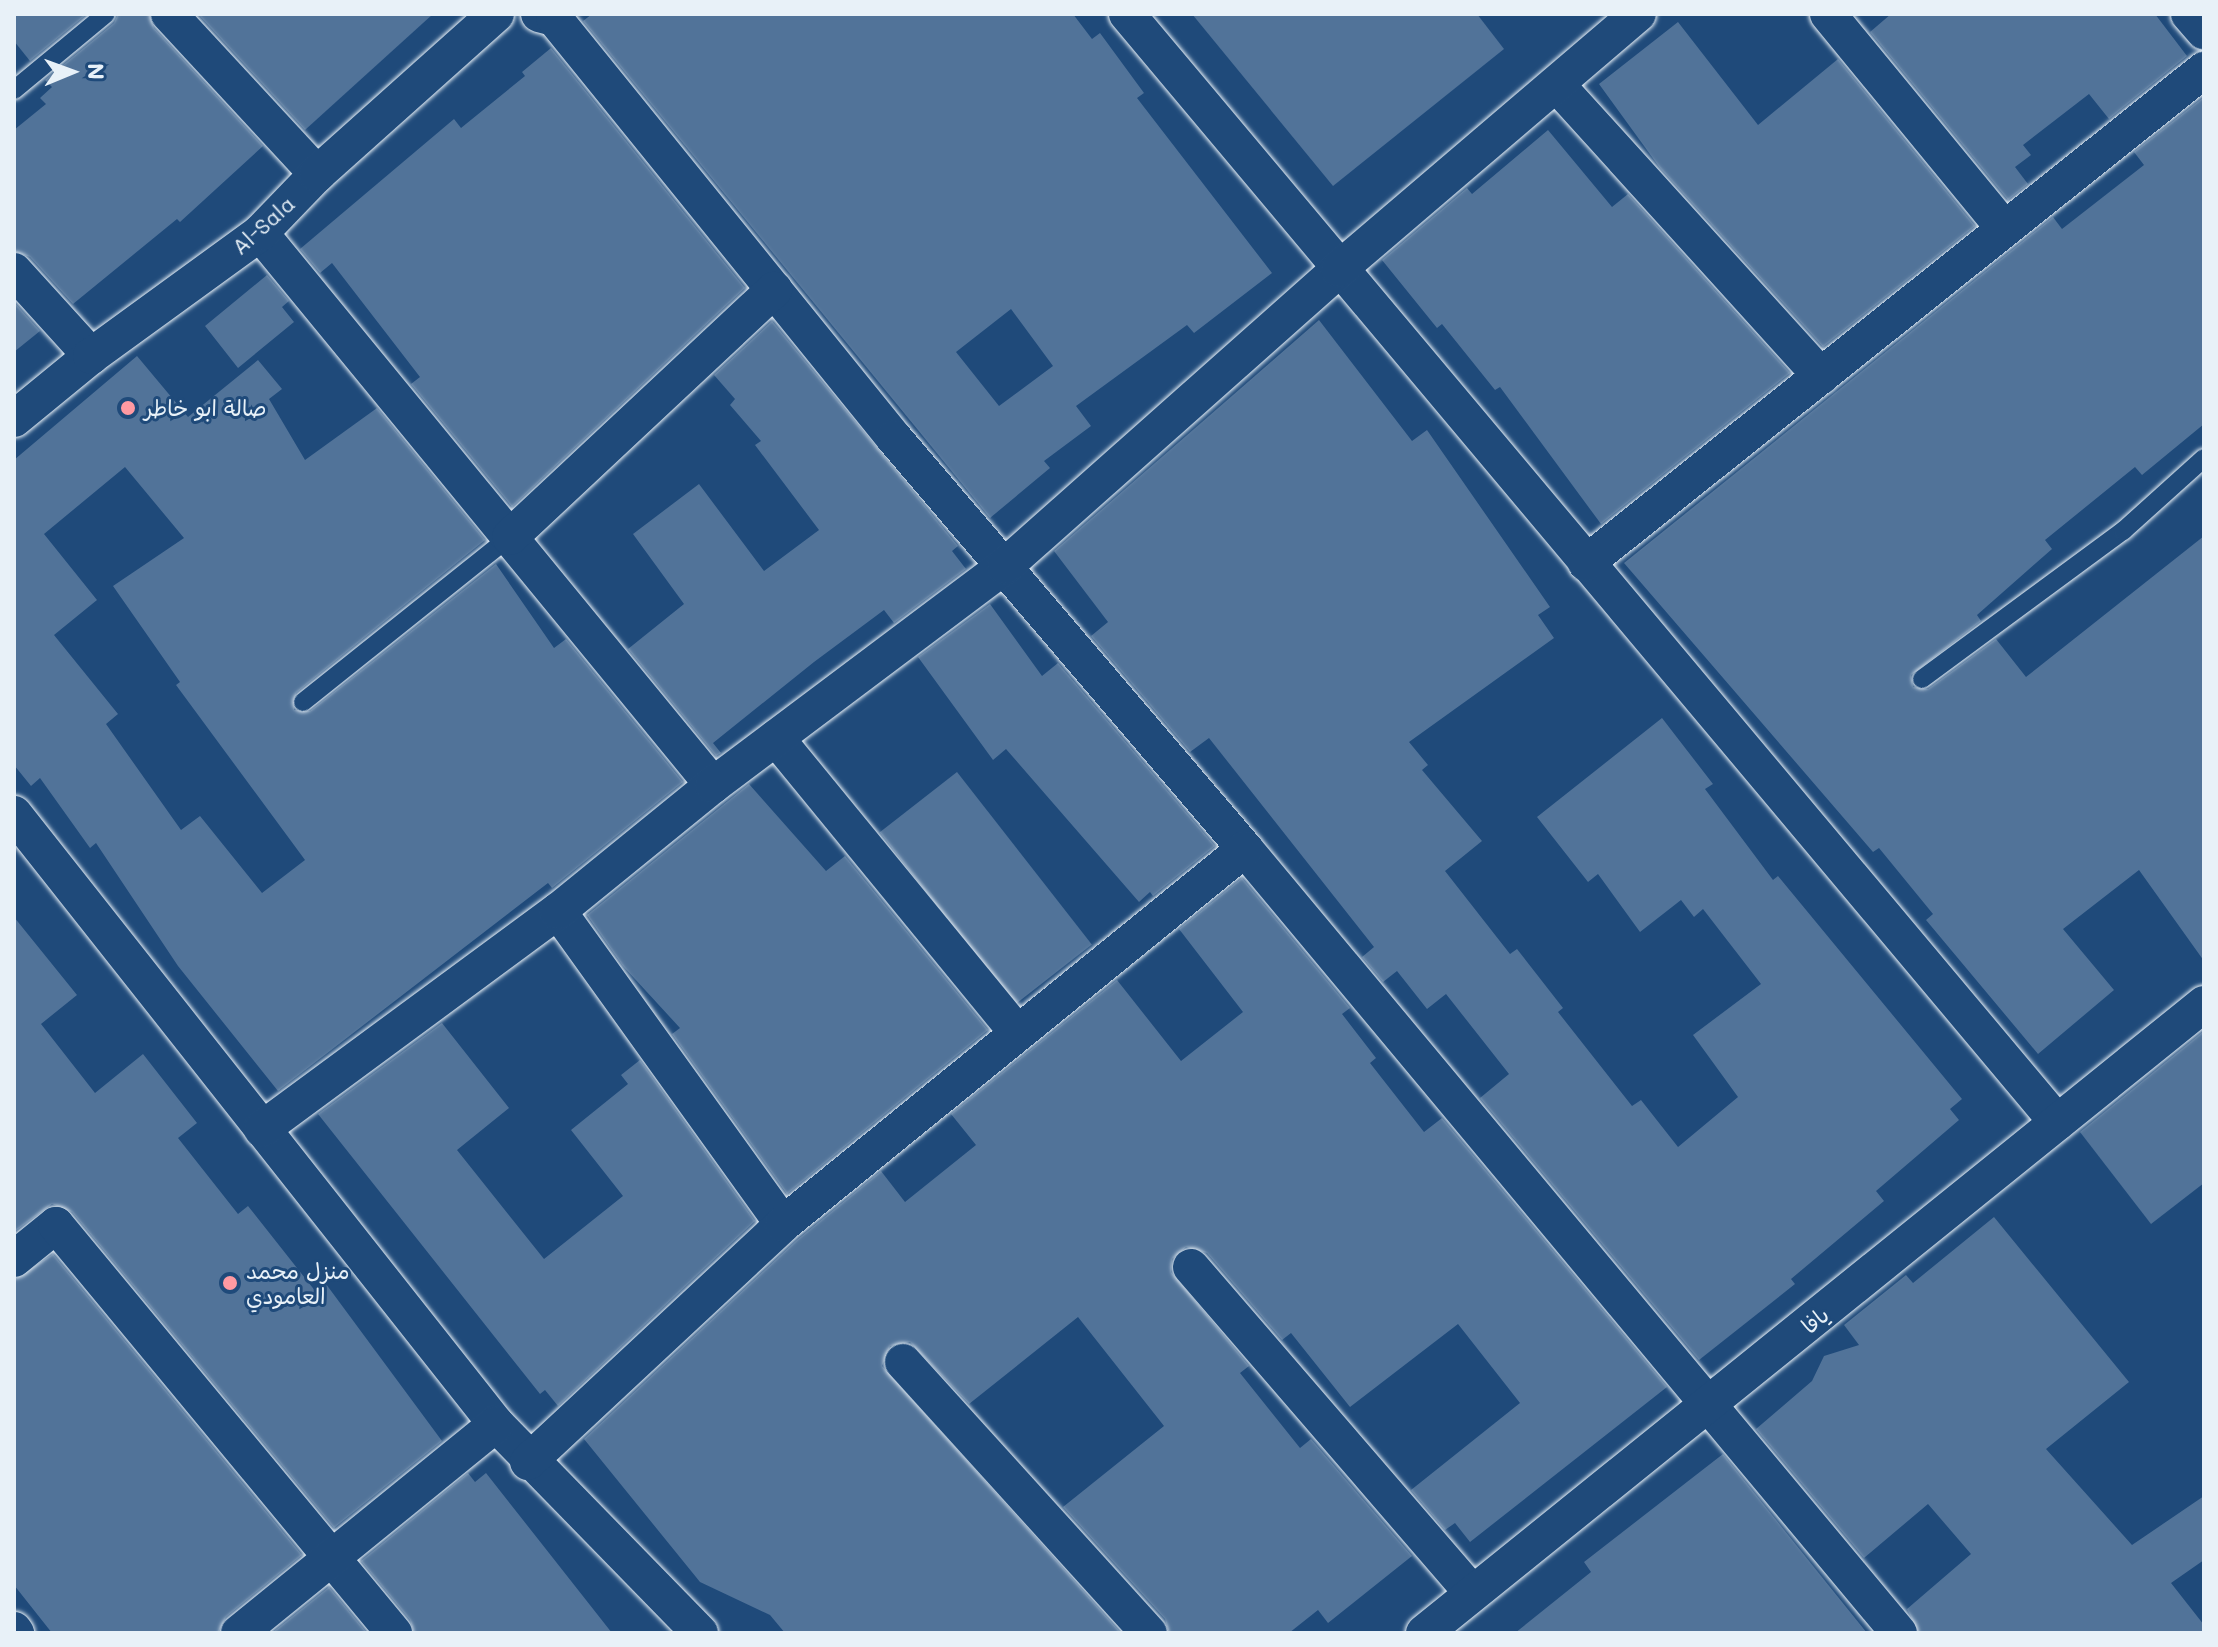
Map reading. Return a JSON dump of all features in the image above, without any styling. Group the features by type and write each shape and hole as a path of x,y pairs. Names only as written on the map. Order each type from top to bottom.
{"street":[{"path":"169,14 317,174"},
{"name":"Al-Sala","path":"14,419 91,356 260,233 317,174 496,14"},
{"path":"539,14 554,18 774,290 1899,1633"},
{"path":"1127,14 2057,1122"},
{"path":"262,1129 558,911 713,785 1005,566 1339,269 1638,14"},
{"path":"1828,14 2004,228"},
{"path":"2189,14 2204,31"},
{"path":"1586,563 2204,70"},
{"path":"1557,85 1821,376"},
{"path":"260,233 713,785"},
{"path":"14,271 91,356"},
{"path":"510,537 774,290"},
{"path":"776,738 1016,1031"},
{"path":"14,814 496,1424 528,1462 700,1633"},
{"path":"528,1462 783,1224 1016,1031 1245,849"},
{"path":"558,911 783,1224"},
{"name":"يافا","path":"1424,1633 2204,1004"},
{"path":"14,1259 56,1225 394,1633"},
{"path":"1191,1267 1472,1593"},
{"path":"903,1362 1149,1633"},
{"path":"239,1633 496,1424"}],"lane":[{"path":"14,90 106,14"},
{"path":"1922,679 2123,531 2204,458"},
{"path":"303,702 510,537"}],"building":[{"path":"14,14 87,14 30,61 14,41"},
{"path":"118,14 149,14 154,28 263,146 180,222 177,219 73,304 30,257 14,251 14,130 46,104 40,98 52,87 45,80 114,23"},
{"path":"198,14 433,14 305,130"},
{"path":"592,14 1073,14 1092,39 1100,33 1144,93 1137,98 1272,273 1194,333 1187,325 1076,406 1091,426 1044,461 1050,468 990,518 583,21","holes":["1011,309 1053,366 999,406 956,352"]},
{"path":"1192,14 1477,14 1504,49 1333,186"},
{"path":"1891,14 2155,14 2187,56 2109,119 2089,94 2023,145 2031,155 2015,167 2028,184 2008,200 1870,32"},
{"path":"1678,22 1758,125 1838,59 1975,226 1823,347 1660,168 1599,84"},
{"path":"551,48 745,288 512,507 411,384 420,377 332,263 320,273 300,249 454,119 461,128 525,76 522,72"},
{"path":"2204,97 2204,424 2142,475 2135,467 2045,540 2052,549 1977,615 1981,621 1911,675 1913,687 1928,689 1996,639 2026,677 2204,536 2204,961 2139,870 2063,929 2114,990 2038,1054 1926,920 1933,914 1879,848 1873,852 1624,563 2053,217 2062,229 2144,165 2134,152"},
{"path":"1548,130 1612,207 1628,194 1790,373 1601,524 1500,387 1495,390 1442,324 1437,328 1382,260 1467,188 1472,194"},
{"path":"267,275 289,301 282,307 294,322 238,368 205,326"},
{"path":"14,302 40,331 14,352"},
{"path":"1319,320 1412,441 1427,430 1550,607 1538,615 1554,638 1409,742 1428,765 1422,770 1482,841 1445,871 1510,954 1517,949 1563,1008 1558,1012 1632,1106 1641,1100 1678,1147 1738,1097 1693,1035 1761,984 1703,909 1694,917 1681,900 1640,932 1598,874 1588,882 1537,817 1662,718 1713,784 1705,789 1773,880 1778,876 1962,1099 1950,1109 1959,1120 1876,1191 1884,1201 1791,1279 1795,1284 1699,1360 1480,1098 1509,1074 1446,994 1427,1009 1397,971 1383,982 1362,957 1374,947 1209,738 1190,752 1091,636 1108,622 1054,551"},
{"path":"772,321 958,546 952,551 966,569 894,623 884,610 814,662 713,743 721,753 716,756 628,649 684,604 633,534 699,484 764,571 819,530 755,445 761,441 730,405 735,399 714,375"},
{"path":"137,356 188,417 258,360 282,389 269,399 305,460 377,408 485,540 296,693 294,710 310,711 496,564 554,648 566,639 683,782 552,888 548,883 278,1091 178,966 96,843 90,848 40,778 31,786 14,765 14,460","holes":["125,467 184,538 113,586 180,682 176,685 305,860 262,893 200,816 181,830 106,724 118,714 54,635 97,600 44,534"]},
{"path":"990,604 1042,676 1058,663 1215,846 1153,896 1150,892 1139,902 1006,749 993,760 918,657"},
{"path":"957,772 1092,945 1015,1005 880,832"},
{"path":"749,784 826,871 845,856 988,1030 787,1194 672,1034 680,1028 623,966 587,915"},
{"path":"1242,878 1350,1008 1342,1014 1376,1058 1370,1063 1424,1132 1442,1118 1667,1387 1470,1542 1455,1523 1445,1530 1411,1490 1520,1403 1458,1324 1350,1407 1291,1333 1282,1340 1207,1253 1186,1247 1172,1259 1171,1272 1249,1366 1240,1373 1300,1448 1311,1439 1412,1556 1328,1623 1318,1610 1289,1633 1169,1633 1165,1619 1063,1507 1164,1426 1078,1317 969,1404 910,1342 890,1346 882,1366 1121,1633 785,1633 770,1615 700,1582 584,1439 797,1240 881,1171 905,1202 976,1145 951,1114 1117,980 1181,1061 1243,1012 1179,929"},
{"path":"14,917 77,995 41,1024 95,1093 143,1054 197,1123 178,1138 238,1214 248,1206 316,1292 326,1284 442,1441 334,1528 72,1212 52,1204 14,1232"},
{"path":"442,1023 509,1108 457,1150 544,1259 623,1196 571,1130 628,1084 621,1075 640,1060 755,1221 558,1406 545,1390 540,1394 318,1114"},
{"path":"2204,1031 2204,1183 2151,1224 2080,1132"},
{"path":"1994,1217 2129,1382 2046,1449 2132,1545 2204,1496 2204,1560 2171,1583 2204,1625 2204,1633 1919,1633 1907,1609 1971,1554 1928,1504 1864,1558 1756,1429 1812,1381 1824,1356 1859,1345 1844,1325 1906,1275 1913,1283"},
{"path":"53,1254 302,1555 226,1617 218,1633 52,1633 14,1585 14,1280"},
{"path":"1723,1454 1867,1633 1515,1633 1591,1572 1584,1562"},
{"path":"468,1473 475,1482 486,1473 612,1633 414,1633 410,1620 361,1561"},
{"path":"329,1587 367,1633 272,1633"}],"place":[{"name":"صالة ابو خاطر","path":"128,408"},
{"name":"منزل محمد العامودي","path":"230,1283"}]}
